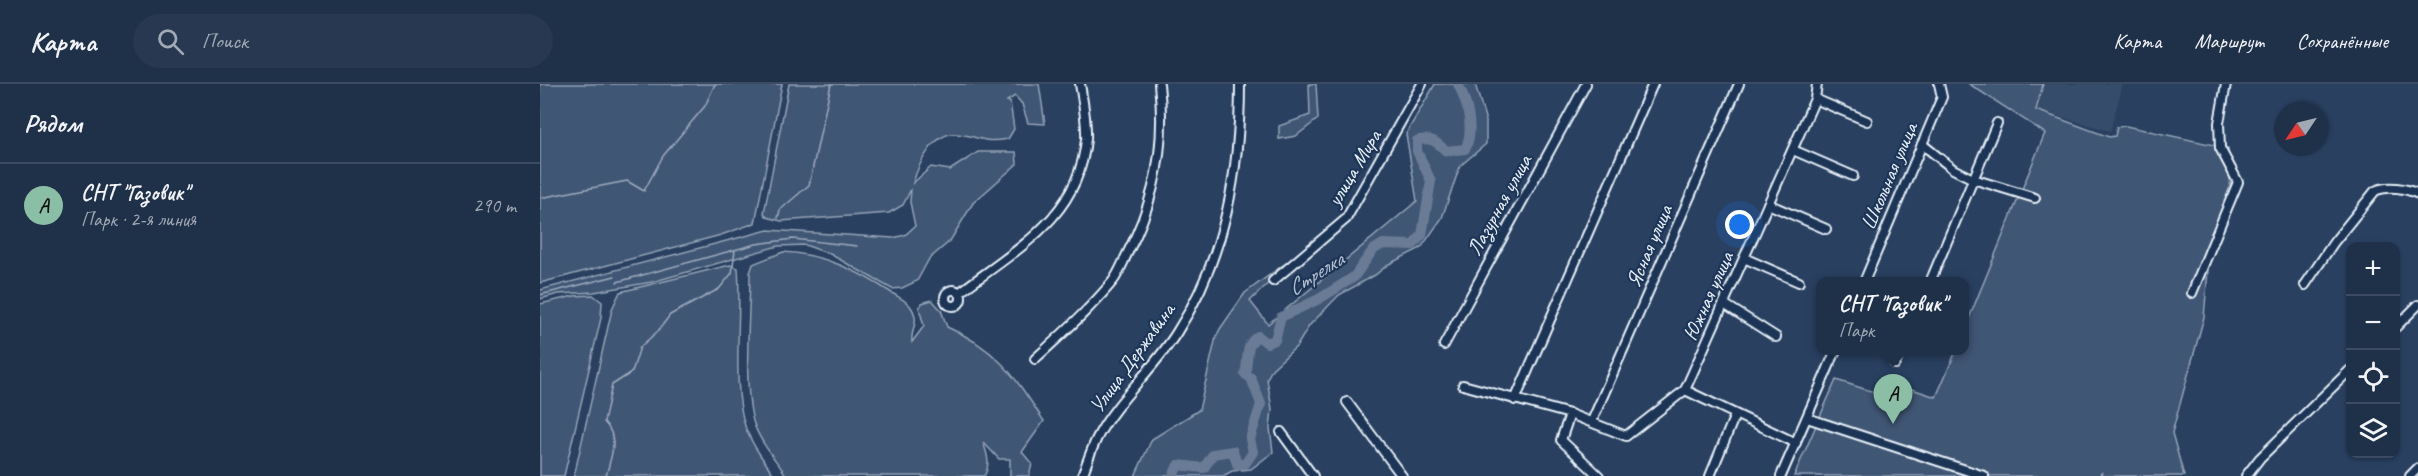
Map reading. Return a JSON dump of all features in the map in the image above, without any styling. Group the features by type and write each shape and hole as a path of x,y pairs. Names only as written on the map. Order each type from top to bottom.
{"street":[{"path":"959,293 1050,223 1064,205 1081,163 1086,139 1080,84"},
{"path":"1035,359 1114,279 1134,242 1152,199 1161,152 1162,112 1159,84"},
{"name":"Улица Державина","path":"1082,476 1098,437 1107,422 1177,333 1214,259 1227,220 1236,170 1241,123 1240,84"},
{"name":"улица Мира","path":"1273,281 1346,219 1422,84"},
{"name":"Лазурная улица","path":"1444,345 1586,84"},
{"path":"1515,400 1653,84"},
{"name":"Ясная улица","path":"1592,422 1738,84"},
{"name":"Южная улица","path":"1685,390 1815,99 1817,84"},
{"name":"Школьная улица","path":"1866,277 1942,97 1939,84"},
{"path":"2192,293 2238,182 2220,148 2221,100 2226,84"},
{"path":"1815,99 1867,121"},
{"path":"1932,277 1997,123"},
{"path":"1922,144 1953,169 1973,179 2035,198"},
{"path":"1793,150 1853,176"},
{"path":"2305,285 2334,242 2375,191 2382,188 2410,190 2418,194"},
{"path":"1768,204 1826,229"},
{"path":"1744,258 1799,282"},
{"path":"1724,304 1776,338"},
{"path":"2400,323 2418,305"},
{"path":"1781,476 1834,355"},
{"path":"1895,364 1898,355"},
{"path":"2246,476 2260,458 2346,374"},
{"path":"1463,385 1570,414 1626,436 1685,390 1796,443"},
{"path":"1347,402 1402,476"},
{"path":"1570,414 1561,440 1599,476"},
{"path":"1710,476 1735,415"},
{"path":"1808,418 1984,476"},
{"path":"1281,432 1313,476"},
{"path":"2410,476 2418,468"}],"shaded area":[{"path":"540,84 782,84 755,223 721,235 540,283"},
{"path":"789,84 1039,84 1045,124 1028,123 1022,104 1015,96 1007,101 1010,102 1014,129 1008,139 987,140 957,134 941,138 934,143 923,159 913,183 931,167 950,170 978,152 1016,152 1017,164 973,203 950,241 929,259 917,281 902,288 892,289 830,254 805,245 778,246 652,282 594,292 558,294 540,299 540,290 768,230 893,238 905,235 915,226 910,202 911,189 903,205 889,213 781,221 767,217 764,213"},
{"path":"1309,84 1316,84 1318,119 1296,136 1279,139 1279,126 1310,115"},
{"path":"1435,84 1475,84 1486,121 1486,144 1460,166 1442,218 1421,248 1389,264 1375,275 1339,295 1309,326 1297,346 1272,369 1267,379 1272,409 1270,428 1273,452 1251,469 1232,471 1223,476 1135,476 1152,439 1199,410 1216,337 1245,293 1283,265 1286,266 1250,301 1268,324 1417,201 1406,134"},
{"path":"1969,84 2043,84 2036,110 2109,137 2115,136 2117,127 2126,126 2228,148 2231,196 2209,260 2204,317 2172,433 2184,476 2101,476 2102,472 2099,476 1794,476 1836,380 1877,393 1894,383 1936,397 1954,355 1969,355 1969,318 2045,133"},
{"path":"2044,84 2123,84 2110,131 2037,110"},
{"path":"783,252 813,256 840,265 905,301 911,307 915,317 912,342 924,326 919,308 922,303 932,300 941,310 947,327 979,345 1003,365 1044,421 1022,452 1032,464 1029,476 1010,476 1010,459 999,459 983,442 988,463 984,476 787,476 759,436 753,421 748,388 750,273 753,264"},
{"path":"730,265 738,268 738,372 742,412 752,441 775,476 574,476 612,309 620,292"},
{"path":"593,295 602,302 601,318 564,476 540,476 540,304 574,296"}],"waterway":[{"path":"540,198 627,181 644,191 663,156 705,106 715,84"},
{"path":"778,218 780,210 809,185 831,84"},
{"name":"Стрелка","path":"1173,476 1178,465 1204,468 1213,454 1233,451 1237,464 1245,464 1253,452 1250,439 1261,404 1251,378 1245,374 1249,348 1258,336 1267,343 1275,340 1281,317 1319,299 1354,277 1373,250 1383,244 1413,245 1422,235 1431,181 1417,151 1417,141 1426,139 1433,141 1446,151 1465,149 1470,125 1458,84"},
{"path":"617,282 756,244 793,239 857,246"},
{"path":"606,476 613,441 612,434 604,422 612,385 632,372 640,347 658,331 670,315 719,289 732,273 735,250"},
{"path":"540,295 615,276"}],"place":[{"name":"СНТ \"Газовик\"","path":"1893,424"}]}
